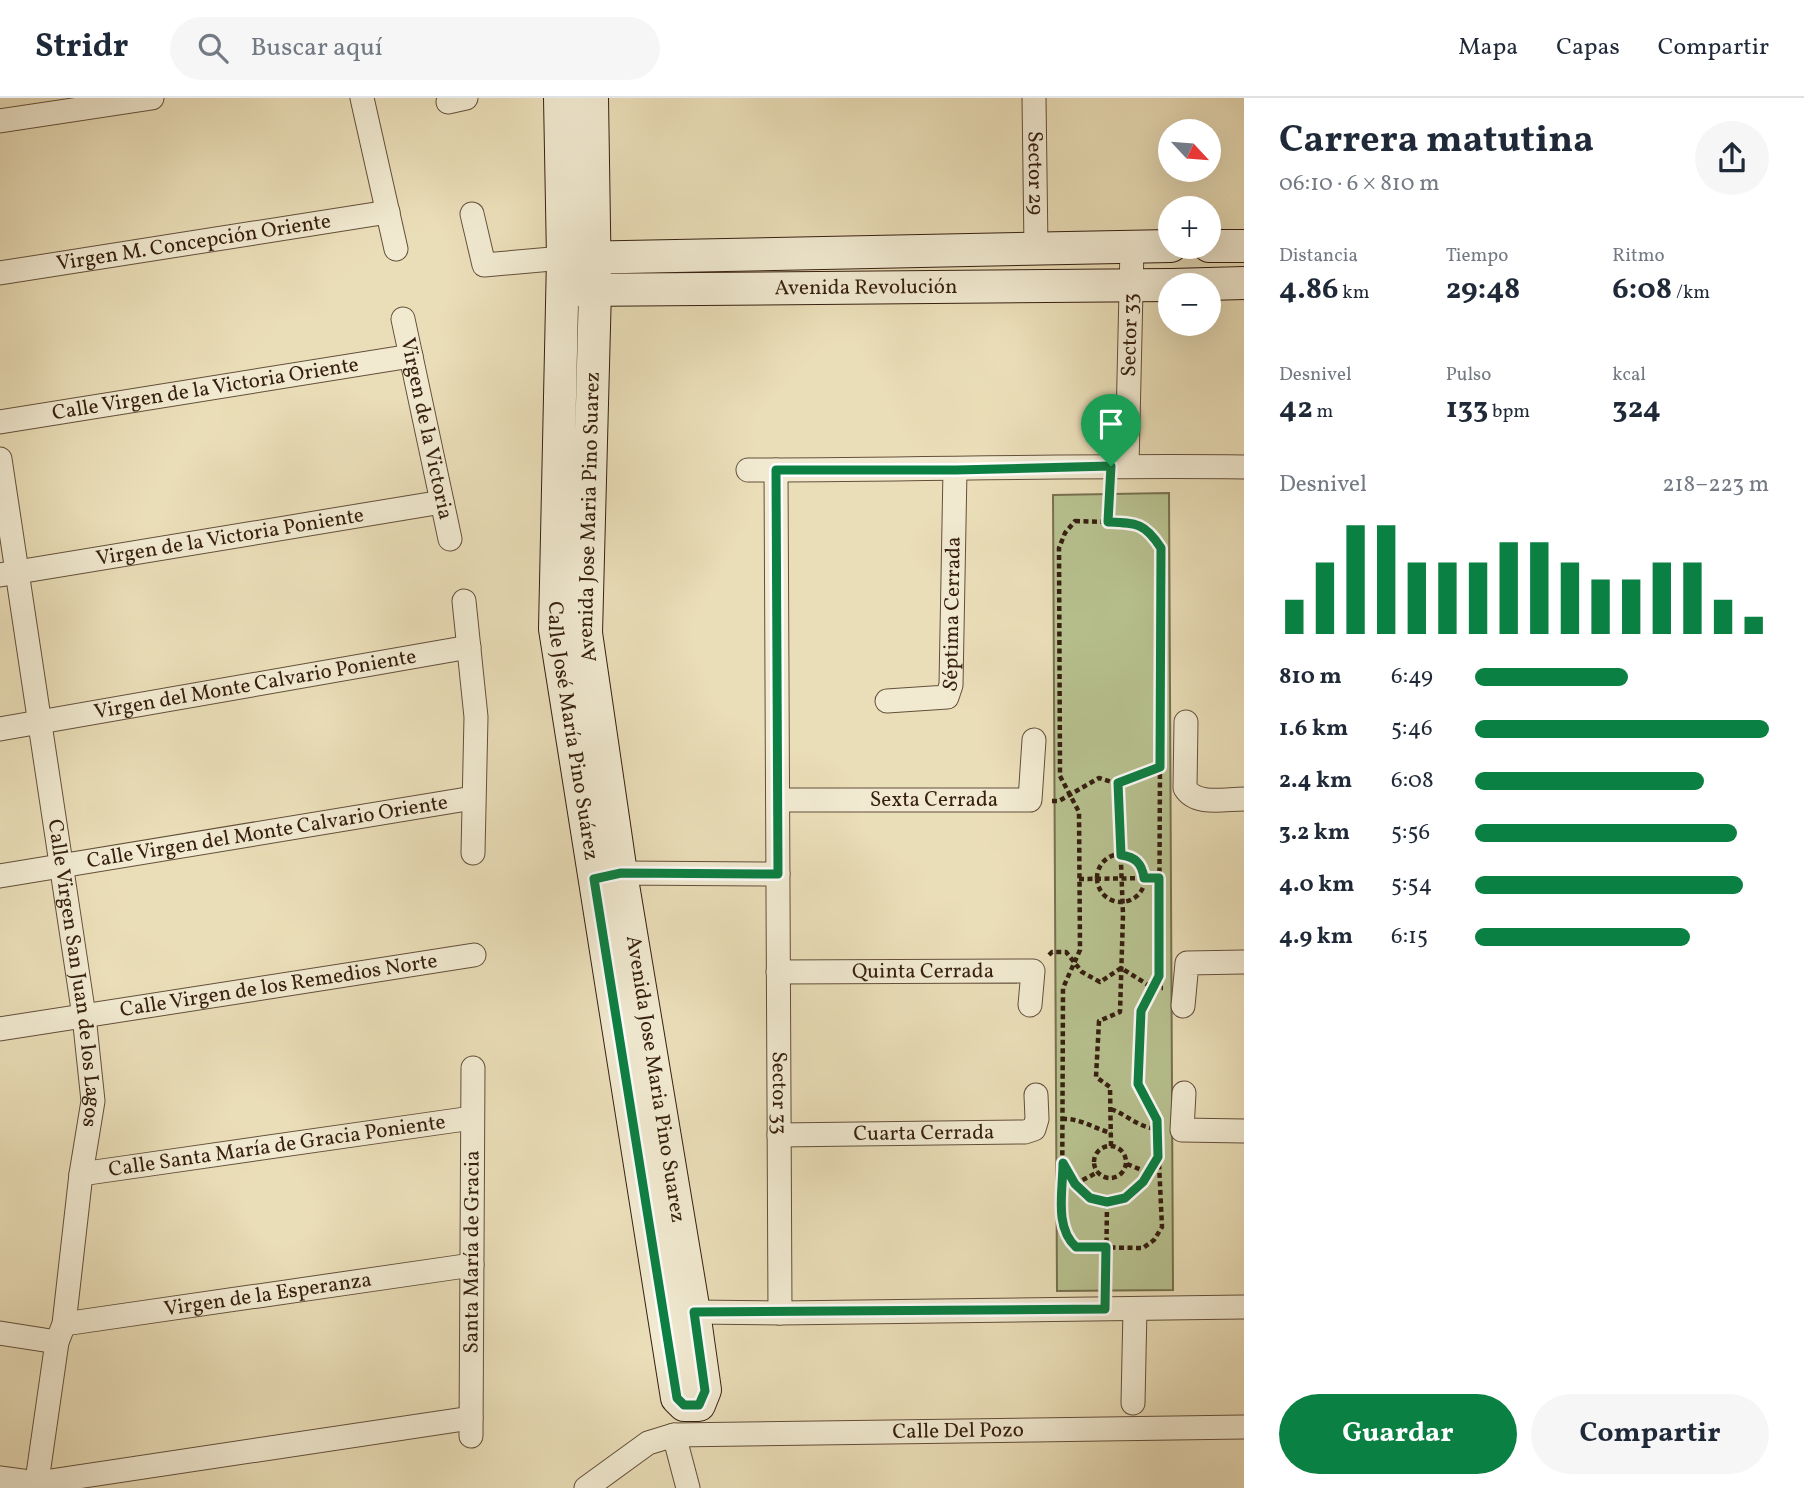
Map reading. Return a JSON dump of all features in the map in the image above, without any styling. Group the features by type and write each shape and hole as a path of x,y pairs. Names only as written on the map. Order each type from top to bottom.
{"street":[{"path":"0,121 152,98"},
{"path":"362,98 396,249"},
{"name":"Calle José María Pino Suárez","path":"560,98 563,290 555,629 607,876 677,1398 684,1405 699,1405 705,1391"},
{"name":"Avenida Jose Maria Pino Suarez","path":"592,98 595,289 586,633 607,876 694,1312 705,1391"},
{"name":"Sector 29","path":"1034,98 1036,248"},
{"name":"Virgen M. Concepción Oriente","path":"0,273 388,212"},
{"path":"472,214 484,265 563,258"},
{"name":"Avenida Revolución","path":"563,258 1158,246"},
{"path":"1221,246 1244,246"},
{"name":"Sector 33","path":"1119,466 1132,247"},
{"name":"Avenida Revolución","path":"1221,284 1244,284"},
{"name":"Avenida Revolución","path":"563,290 1158,285"},
{"name":"Virgen de la Victoria","path":"403,319 450,539"},
{"name":"Calle Virgen de la Victoria Oriente","path":"0,422 411,356"},
{"name":"Calle Virgen San Juan de los Lagos","path":"0,459 9,574 40,723 85,1016 93,1101 80,1174 60,1333 36,1486"},
{"path":"748,470 1244,467"},
{"name":"Sector 33","path":"776,470 780,1313"},
{"name":"Séptima Cerrada","path":"887,701 947,697 951,685 956,470"},
{"name":"Virgen de la Victoria Poniente","path":"9,574 442,502"},
{"path":"464,601 476,717 473,853"},
{"name":"Virgen del Monte Calvario Poniente","path":"0,729 469,647"},
{"path":"1186,722 1185,788 1189,795 1199,800 1244,799"},
{"path":"1030,800 1034,740"},
{"name":"Calle Virgen del Monte Calvario Oriente","path":"0,876 473,798"},
{"name":"Sexta Cerrada","path":"778,800 1030,800"},
{"path":"607,876 778,874"},
{"name":"Calle Virgen de los Remedios Norte","path":"0,1029 474,955"},
{"path":"1184,997 1187,963 1244,962"},
{"path":"1030,1006 1033,971"},
{"name":"Quinta Cerrada","path":"778,972 1033,971"},
{"name":"Santa María de Gracia","path":"36,1486 471,1427 473,1068"},
{"path":"1184,1093 1182,1130 1244,1131"},
{"path":"1036,1094 1037,1119"},
{"name":"Calle Santa María de Gracia Poniente","path":"80,1174 472,1118"},
{"name":"Cuarta Cerrada","path":"779,1135 1025,1132 1034,1129 1037,1119"},
{"name":"Virgen de la Esperanza","path":"0,1333 60,1333 472,1265"},
{"path":"694,1312 1244,1307"},
{"path":"1133,1403 1135,1309"},
{"name":"Calle Del Pozo","path":"674,1435 1244,1427"},
{"path":"586,1488 648,1443 674,1435 688,1488"},
{"path":"0,1478 36,1486"}],"path":[{"path":"1108,522 1119,466"},
{"path":"1075,521 1108,522 1137,523 1161,548 1159,976 1141,1011 1138,1084 1157,1120 1162,1227 1154,1240 1143,1248 1076,1247 1062,1227 1063,988 1080,950 1079,812 1060,776 1059,548 1065,533 1075,521"},
{"path":"1030,800 1059,801 1099,778 1118,783 1185,757"},
{"path":"1111,1146 1110,1087 1096,1077 1099,1021 1119,1012 1122,902 1118,783"},
{"path":"1121,855 1137,860 1142,866 1144,878 1142,889 1137,895 1122,902 1102,893 1097,879 1102,863 1108,858 1121,855"},
{"path":"1079,879 1159,878"},
{"path":"1033,971 1052,951 1066,952 1082,972 1100,982 1121,968"},
{"path":"1121,968 1153,988 1184,997"},
{"path":"1111,1109 1147,1129 1182,1130"},
{"path":"1037,1119 1077,1118 1092,1128 1111,1133"},
{"path":"1111,1146 1124,1153 1127,1164 1122,1174 1112,1178 1102,1176 1094,1162 1097,1152 1111,1146"},
{"path":"1063,1163 1075,1184 1090,1198 1107,1202 1125,1198 1143,1182 1158,1157"},
{"path":"1127,1164 1149,1173"},
{"path":"1075,1184 1098,1172"},
{"path":"1105,1309 1107,1202"}],"green space":[{"path":"1169,493 1173,1290 1057,1291 1053,495"}],"route":[{"path":"1111,466 1108,522 1137,523 1145,528 1161,548 1160,767 1118,783 1121,855 1137,860 1142,866 1144,878 1159,878 1159,976 1141,1011 1138,1084 1157,1120 1158,1157 1143,1182 1125,1198 1107,1202 1090,1198 1075,1184 1063,1163 1062,1227 1076,1247 1106,1247 1105,1309 694,1312 705,1391 699,1405 684,1405 677,1398 594,879 621,873 778,874 776,470 956,470 1111,466"}]}
